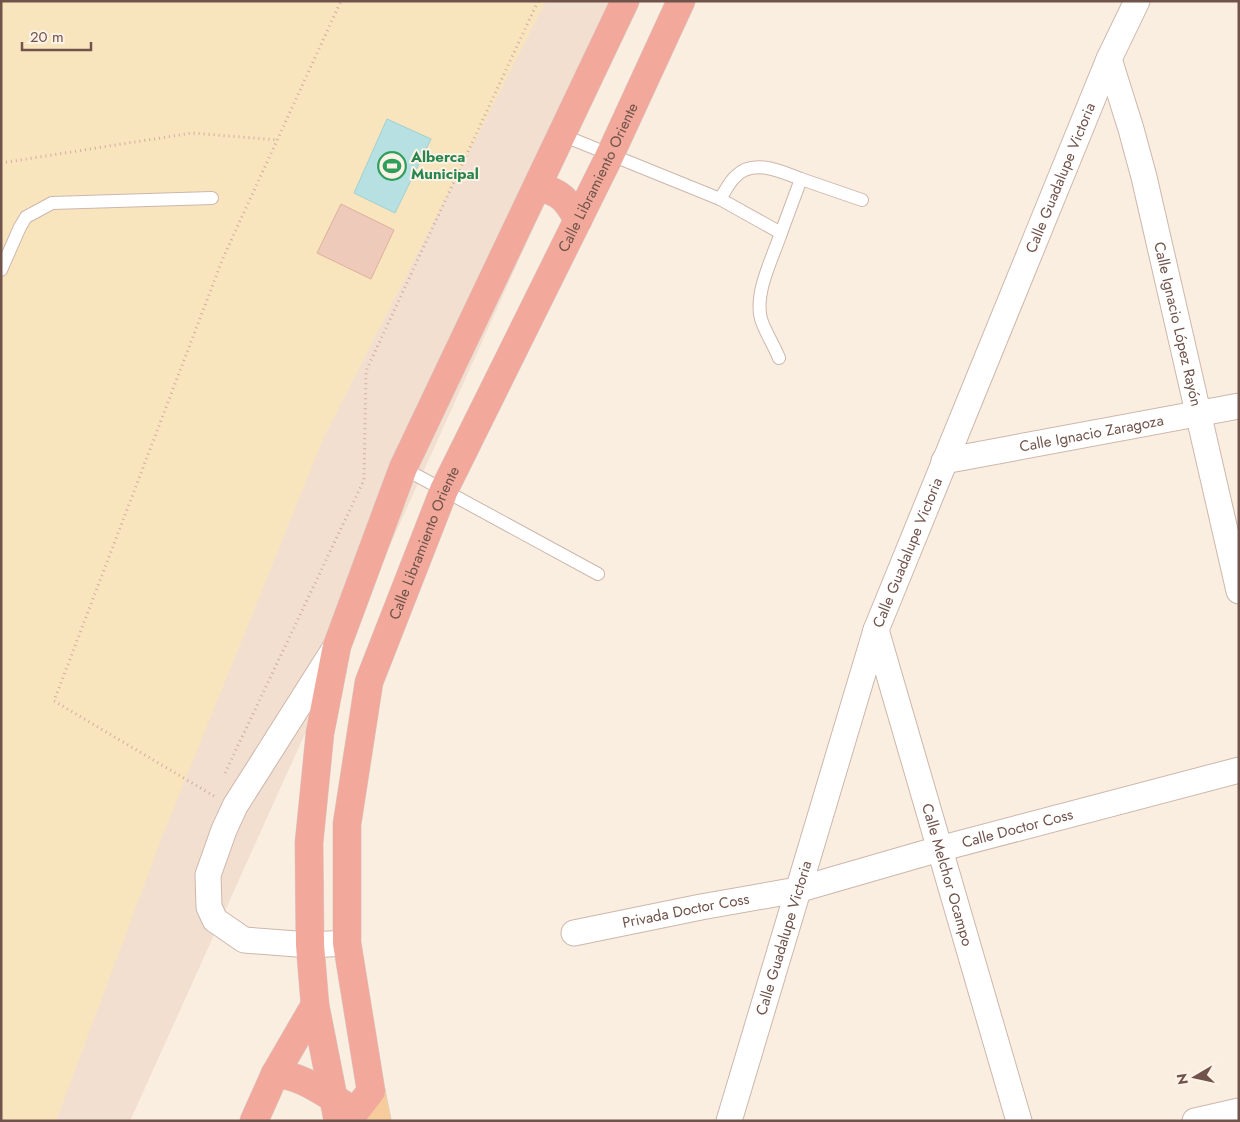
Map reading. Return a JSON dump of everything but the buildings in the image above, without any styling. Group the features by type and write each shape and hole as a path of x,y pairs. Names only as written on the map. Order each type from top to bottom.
{"highway":[{"path":"351,1116 315,1005 310,945 309,843 320,733 337,646 403,468 625,1"},
{"name":"Calle Libramiento Oriente","path":"351,1116 370,1091 347,943 347,824 369,682 444,490 610,155 681,1"},
{"path":"538,187 558,194 568,202 578,220"},
{"path":"254,1121 275,1074 315,1005"},
{"path":"275,1074 287,1074 306,1082 351,1116"}],"street":[{"name":"Calle Guadalupe Victoria","path":"729,1121 876,630 1109,59 1137,1"},
{"name":"Calle Ignacio López Rayón","path":"1109,59 1144,177 1239,591"},
{"name":"Calle Ignacio Zaragoza","path":"944,461 1239,406"},
{"name":"Calle Melchor Ocampo","path":"876,630 1019,1121"},
{"path":"337,646 235,806 208,875 208,907 215,920 244,940 310,945 347,943"},
{"name":"Calle Doctor Coss","path":"797,890 939,849 1239,770"},
{"name":"Privada Doctor Coss","path":"574,933 797,890"},
{"path":"1195,1121 1239,1110"}],"lane":[{"path":"562,135 720,199 781,233"},
{"path":"720,199 736,175 748,169 764,167 772,168 862,200"},
{"path":"780,358 761,319 759,303 762,287 801,179"},
{"path":"1,270 26,217 52,203 212,198"},
{"path":"403,468 598,574"}],"path":[{"path":"218,788 214,797 54,701 223,258 341,1"},
{"path":"222,779 364,480 366,370 538,1"},
{"path":"1,163 192,133 278,140"}],"shaded area":[{"path":"1,1 641,1 533,229 130,1121 1,1121"}],"sand":[{"path":"1,1 546,1 324,437 162,837 56,1121 1,1121"}],"water":[{"name":"Alberca Municipal","path":"387,119 431,139 395,213 354,193"}],"place":[{"name":"Alberca Municipal","path":"392,166"}]}
